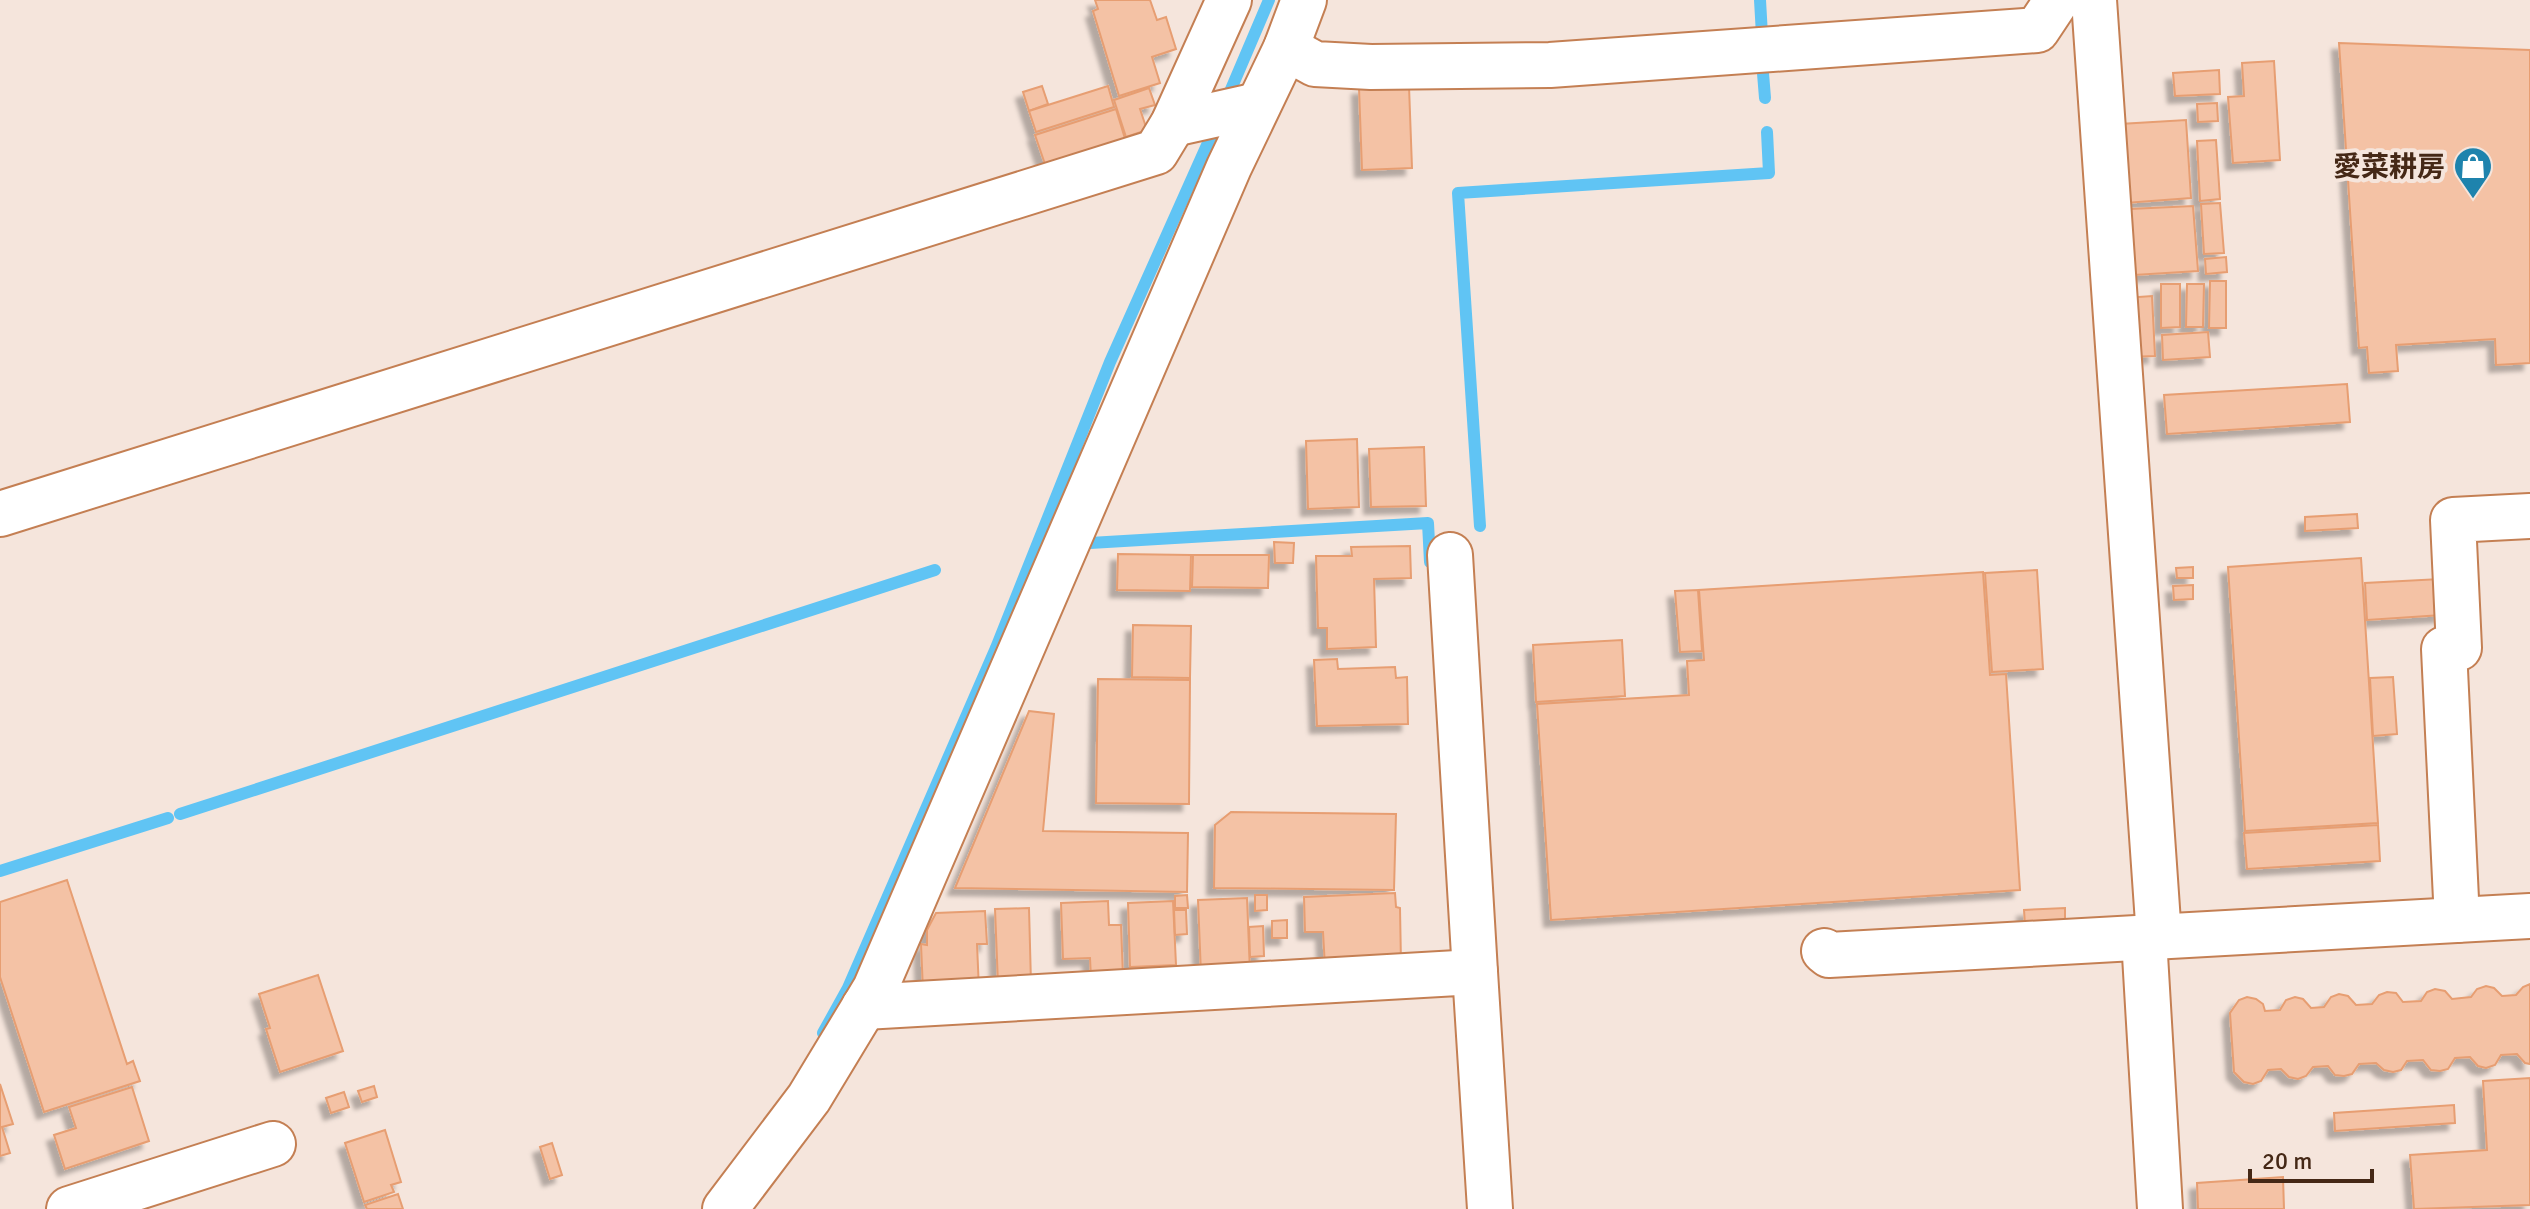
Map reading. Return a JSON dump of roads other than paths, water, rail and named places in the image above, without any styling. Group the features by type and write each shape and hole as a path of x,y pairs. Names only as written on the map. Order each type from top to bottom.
{"street":[{"path":"725,1209 809,1098 864,1007 887,961 1229,167 1215,115 1229,0"},
{"path":"0,514 1156,152 1215,115 1286,48 1304,0"},
{"path":"1286,48 1315,64 1371,67 1550,65 2037,30 2057,0"},
{"path":"2094,0 2152,937 2160,1209"},
{"path":"2457,920 2444,649 2459,648 2453,520 2530,516"},
{"path":"1450,555 1490,1209"},
{"path":"1824,951 1829,955 2530,916"},
{"path":"864,1007 1475,972"},
{"path":"69,1209 273,1144"}],"waterway":[{"path":"1226,101 1269,0"},
{"path":"1760,0 1762,35"},
{"path":"1762,61 1765,98"},
{"path":"823,1033 848,988 996,648 1110,362 1216,125"},
{"path":"1480,526 1458,193 1769,173 1767,132"},
{"path":"1090,543 1428,523 1430,562"},
{"path":"180,814 935,570"},
{"path":"0,871 168,818"}],"place":[{"name":"愛菜耕房","path":"2473,200"}]}
